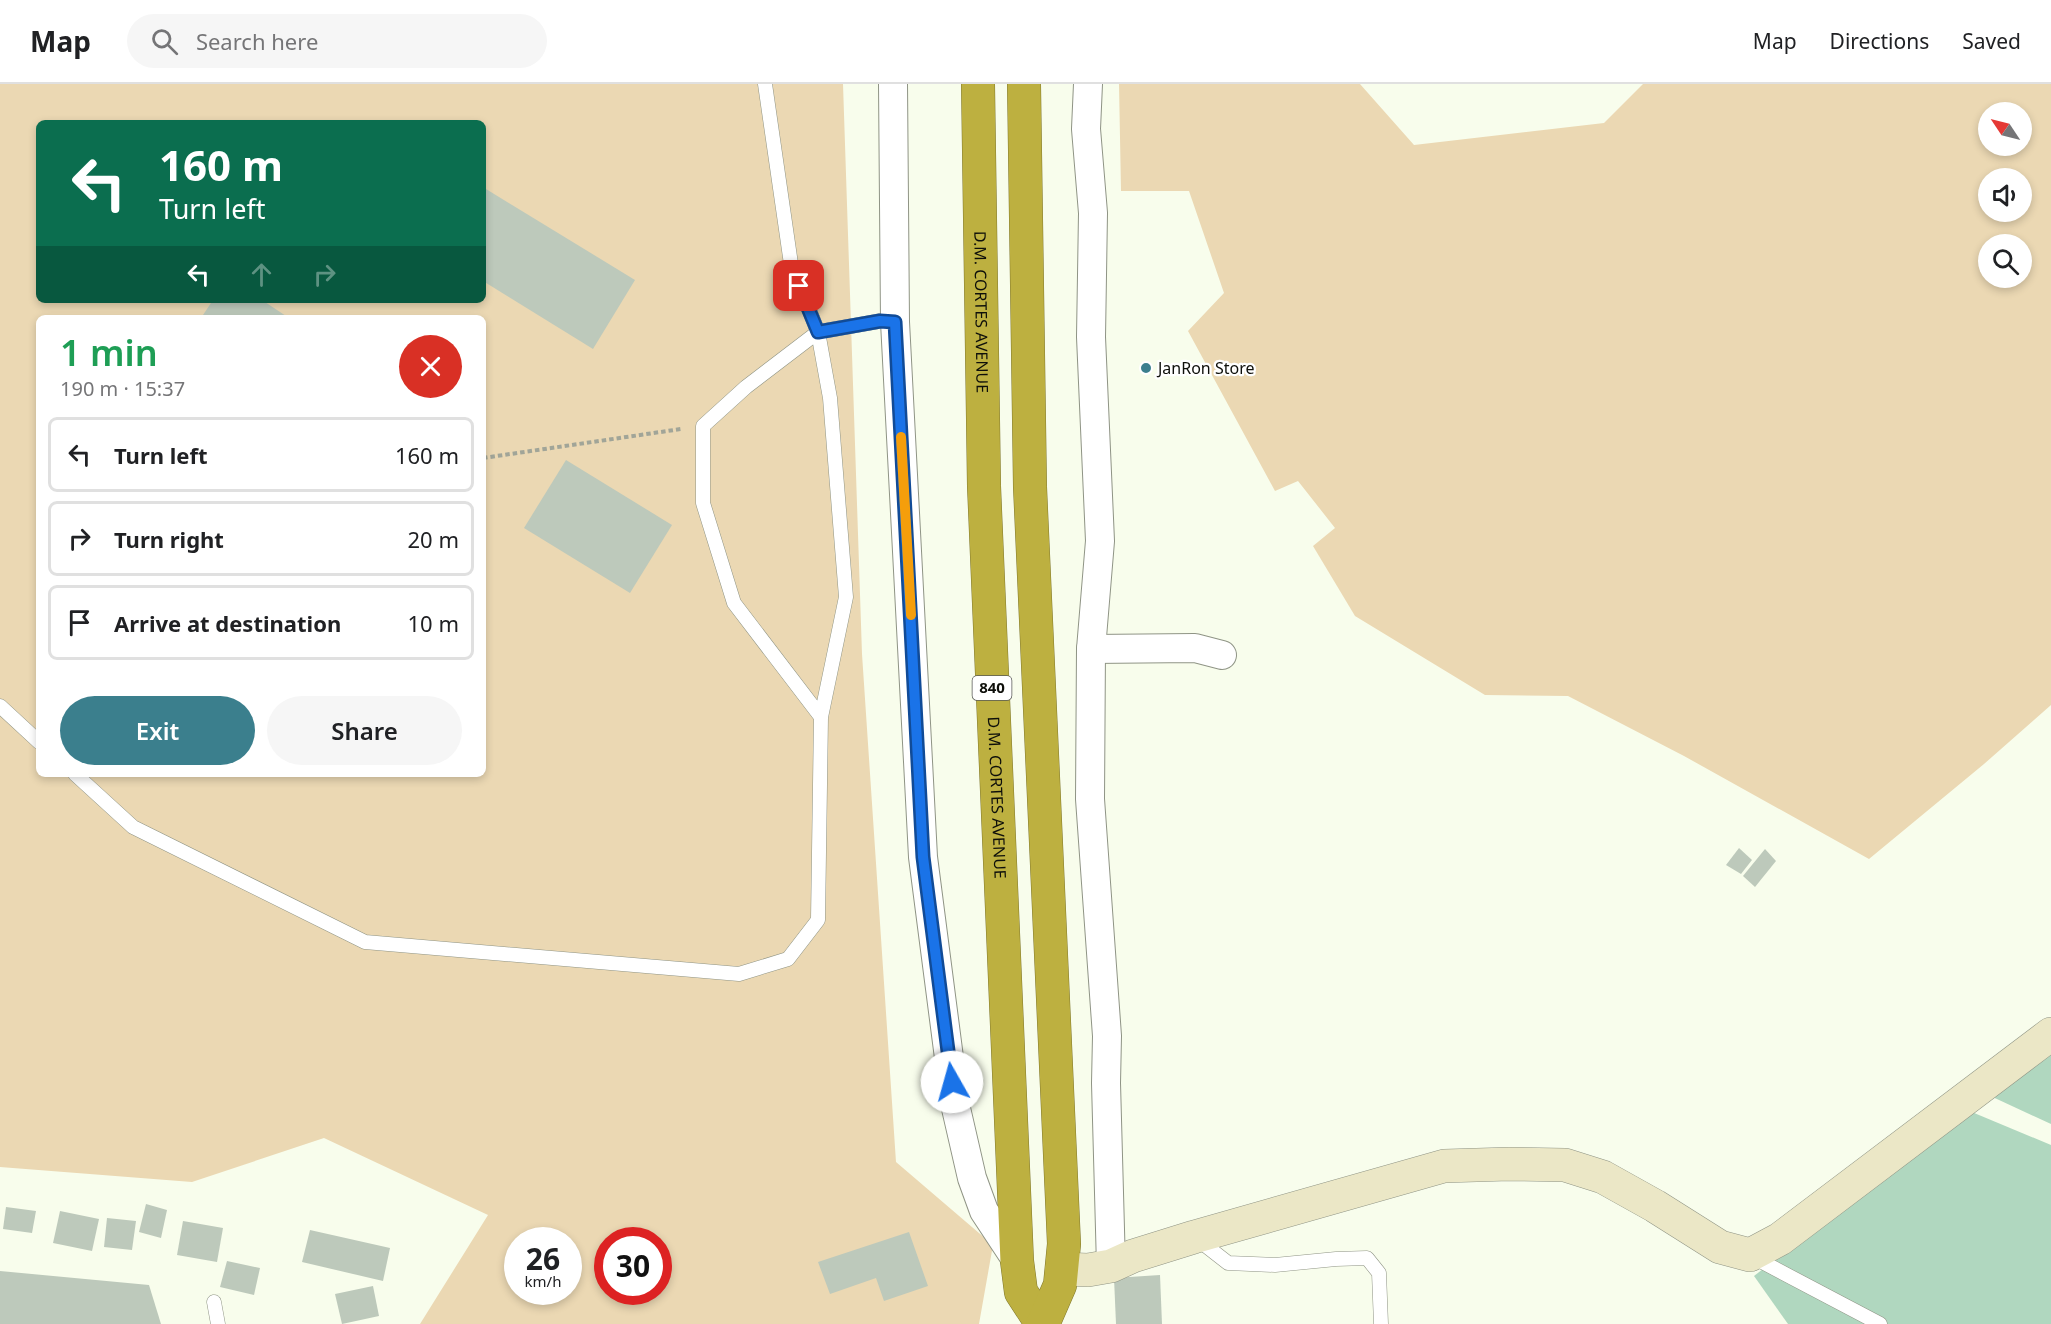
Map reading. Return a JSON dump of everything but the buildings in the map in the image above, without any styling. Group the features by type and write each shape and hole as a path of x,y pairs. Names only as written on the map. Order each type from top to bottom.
{"highway":[{"name":"D.M. CORTES AVENUE","path":"978,84 984,486 1017,1261 1022,1292 1043,1324"},
{"name":"D.M. CORTES AVENUE","path":"1024,84 1030,487 1064,1244 1060,1285 1043,1324"}],"street":[{"path":"893,84 895,322 923,857 955,1104 972,1178 984,1211 1017,1261"},
{"path":"1088,84 1086,129 1093,213 1091,337 1100,542 1091,650 1090,799 1107,1036 1110,1266"},
{"path":"1091,650 1194,648 1222,655"},
{"path":"1062,1269 1088,1270 1110,1266 1133,1256 1194,1237 1444,1166 1509,1164 1565,1165 1604,1177 1720,1247 1750,1256 1780,1239 2051,1034"}],"lane":[{"path":"78,777 133,827 365,942 739,974 788,959 818,920 821,717 846,597 830,398 818,332 790,264 765,84"},
{"path":"821,717 734,603 703,503 703,426 746,387 818,332 880,321 895,322"},
{"path":"0,706 36,739"},
{"path":"1194,1237 1228,1263 1275,1265 1367,1258 1379,1273 1381,1324"},
{"path":"1750,1256 1880,1324"},
{"path":"214,1302 218,1324"}],"path":[{"path":"486,458 703,426"}],"shaded area":[{"path":"0,84 843,84 862,654 896,1162 993,1245 979,1324 420,1324 488,1215 324,1138 192,1182 0,1167"},
{"path":"1119,84 1360,84 1414,145 1604,123 1643,84 2051,84 2051,705 1869,859 1684,756 1568,696 1485,695 1355,616 1313,546 1335,528 1298,481 1275,491 1188,331 1224,293 1189,191 1121,191"},
{"path":"2051,1045 2051,1124 1984,1093"},
{"path":"1967,1110 2051,1145 2051,1324 1788,1324 1754,1276"}],"slow traffic":[{"path":"901,437 911,615"}],"place":[{"name":"JanRon Store","path":"1146,368"}],"route":[{"path":"799,286 818,332 880,321 895,322 923,857 952,1082"}]}
